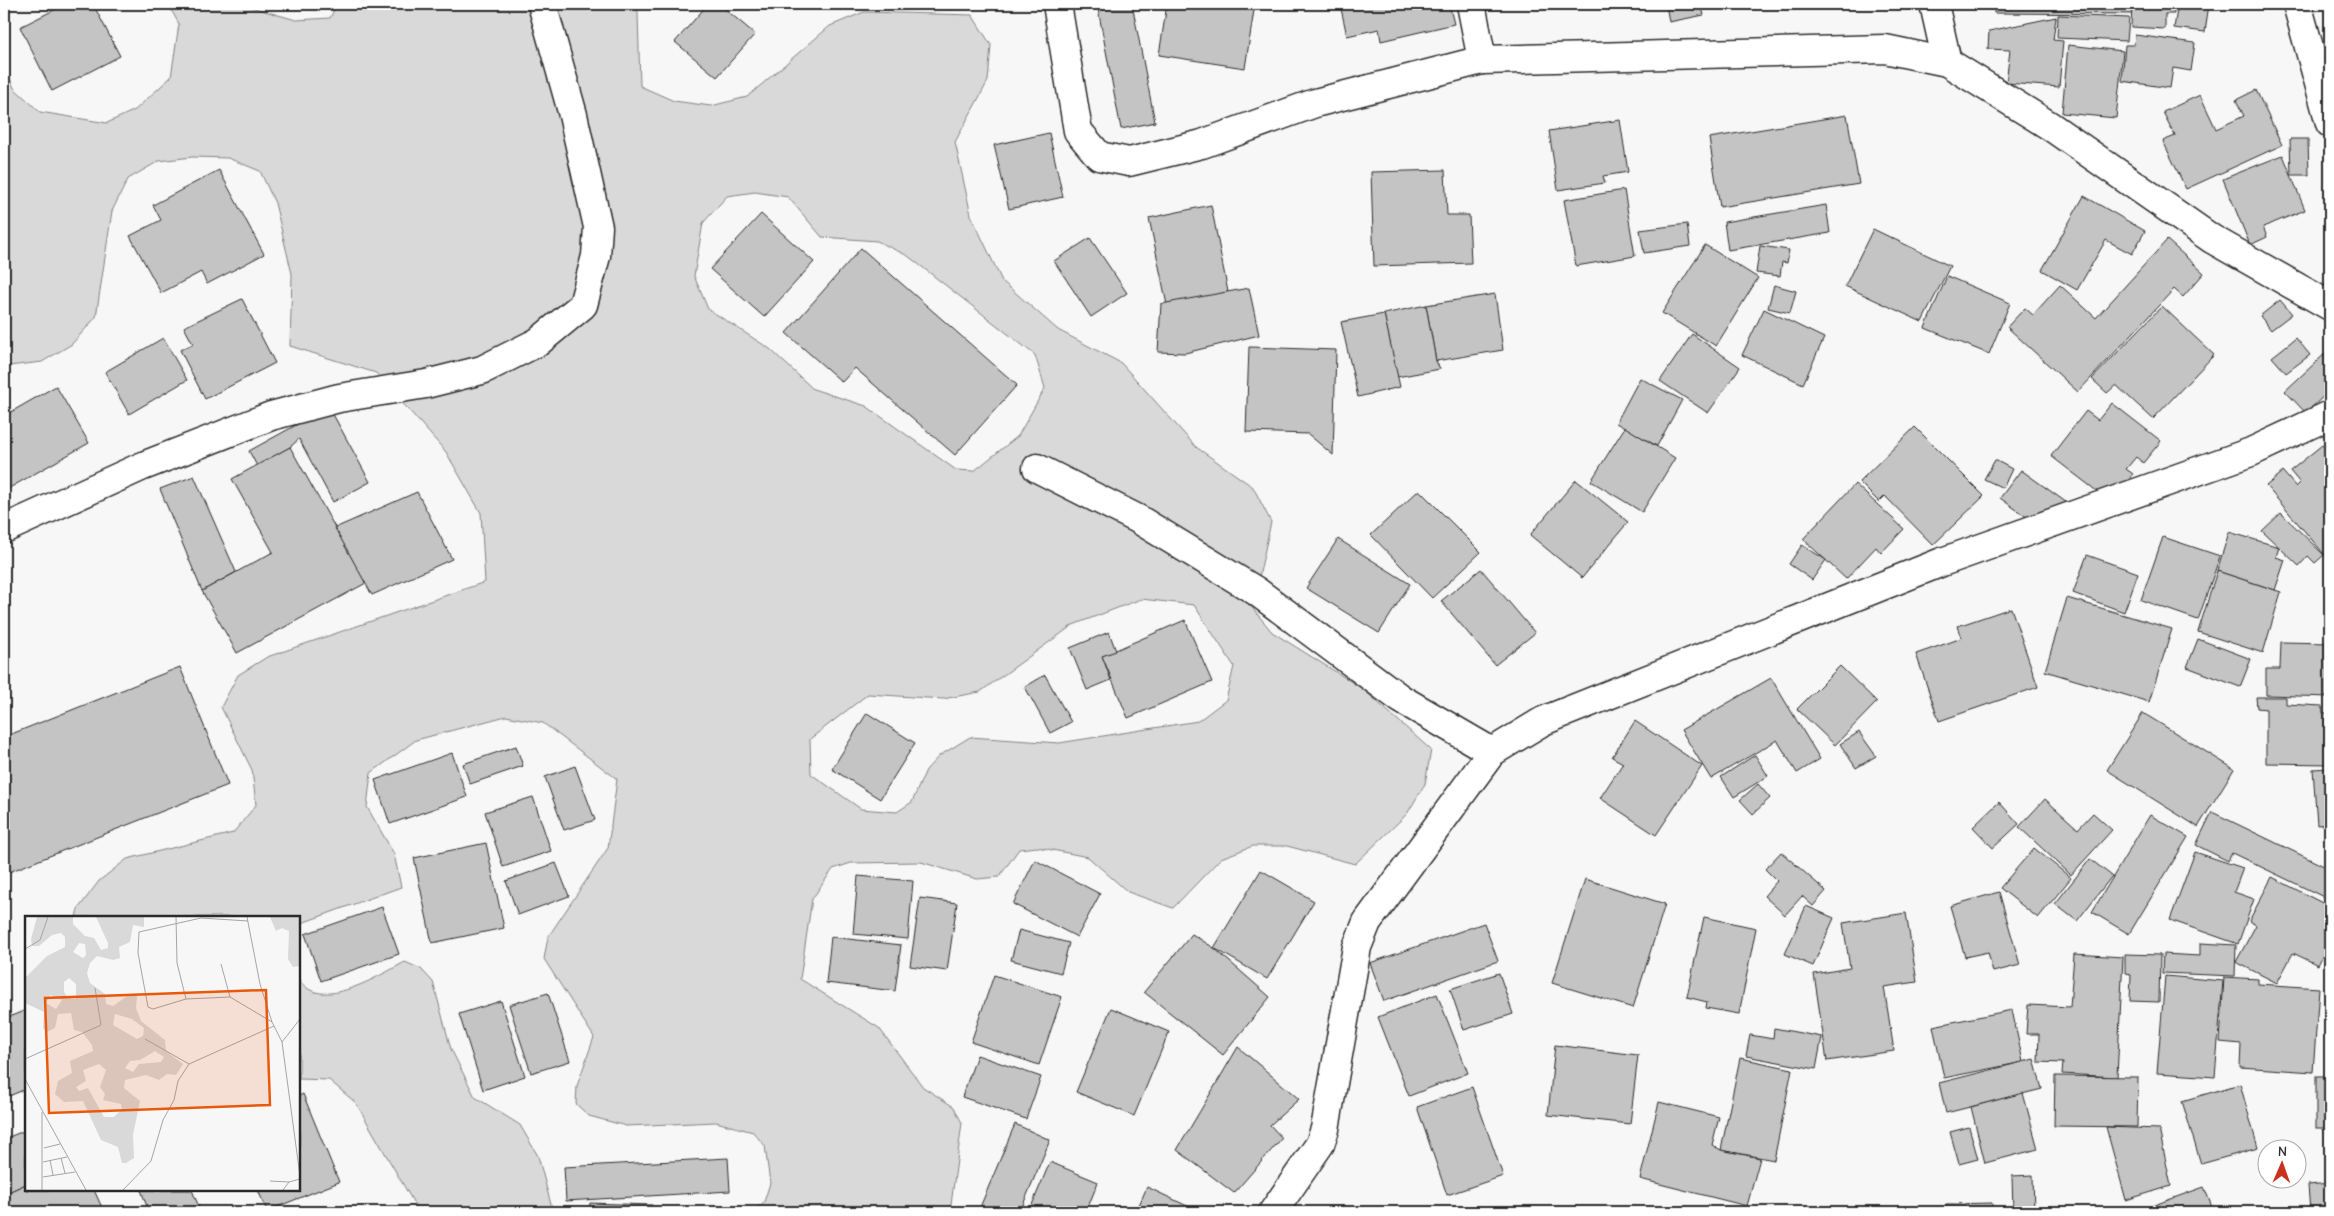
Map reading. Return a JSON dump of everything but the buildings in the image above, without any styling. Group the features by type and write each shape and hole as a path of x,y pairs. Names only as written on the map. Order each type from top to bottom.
{"street":[{"path":"4,530 143,466 270,416 339,398 426,384 482,370 538,342 583,305 596,256 598,228 573,115 542,4"},
{"path":"1057,4 1078,131 1099,156 1129,162 1202,144 1315,103 1482,60 1885,49 1947,62 2050,126 2212,239 2330,306"},
{"path":"1471,4 1482,60"},
{"path":"1934,4 1947,62"},
{"path":"2297,4 2330,123"},
{"path":"1273,1212 1320,1144 1325,1129 1357,947 1367,922 1492,752 1552,717 1942,562 2252,452 2330,415"},
{"path":"1037,468 1138,519 1256,591 1401,698 1492,752"}],"shaded area":[{"path":"168,4 240,4 296,20 330,18 337,4 636,4 638,12 640,86 674,101 711,106 747,97 830,26 864,12 972,15 991,45 988,81 955,142 971,215 1002,281 1058,330 1121,363 1196,447 1253,487 1271,522 1256,591 1249,604 1272,632 1363,689 1431,750 1425,784 1407,814 1355,864 1287,846 1253,846 1221,858 1173,908 1128,892 1088,857 1037,847 1019,849 999,877 977,879 921,862 851,863 833,869 812,899 800,979 879,1028 923,1087 954,1107 962,1123 950,1212 753,1212 764,1202 770,1183 765,1146 753,1132 716,1122 626,1126 589,1116 576,1104 577,1086 594,1037 544,959 548,937 608,848 617,779 543,723 506,716 416,740 371,773 367,807 394,854 401,887 300,924 300,916 76,916 78,909 99,881 127,859 233,833 256,805 252,770 221,707 238,675 267,657 485,582 481,513 446,452 376,373 290,346 292,274 275,203 260,171 228,158 192,157 159,161 128,179 112,211 96,317 72,344 42,362 9,366 4,363 4,64 14,88 40,112 107,123 135,110 171,77 179,24","holes":["755,192 788,197 822,237 877,241 908,256 1035,355 1045,388 1018,436 974,471 956,470 866,406 813,389 770,349 708,309 694,276 703,223 727,196","1141,599 1194,605 1234,666 1226,700 1198,721 1059,743 970,737 939,756 926,770 912,802 897,812 861,809 811,774 810,739 868,694 943,699 980,692 1073,625"]},
{"path":"405,962 421,969 433,982 451,1049 475,1097 520,1125 538,1156 553,1212 419,1212 356,1103 329,1080 300,1079 300,980 308,989 320,993 350,989"}]}
